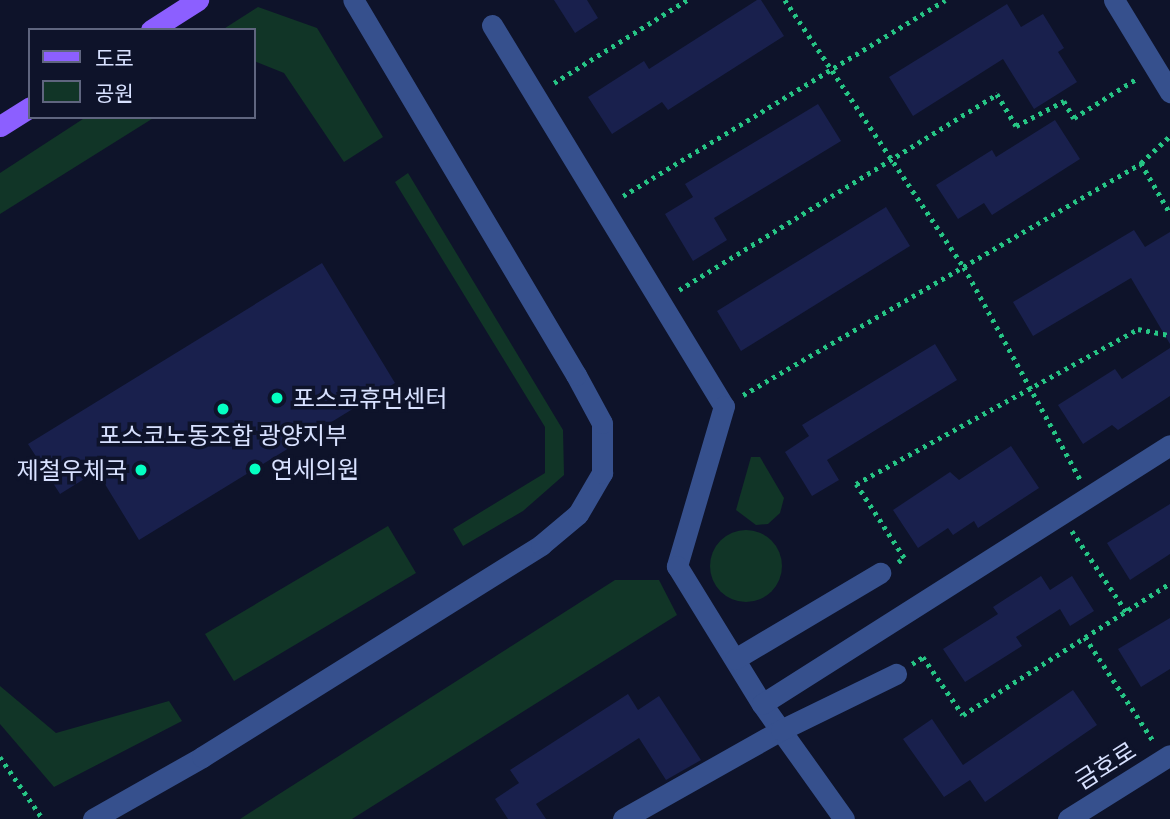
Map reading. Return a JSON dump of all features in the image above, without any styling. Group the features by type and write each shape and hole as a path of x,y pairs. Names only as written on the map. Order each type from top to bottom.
{"main road":[{"path":"154,28 198,0"},
{"path":"0,126 28,108"}],"street":[{"path":"93,819 202,757 541,545 579,514 602,473 602,423 576,374 353,0"},
{"path":"1114,0 1170,92"},
{"path":"492,25 724,406 677,566 762,704 844,819"},
{"path":"762,704 1170,445"},
{"path":"734,659 880,573"},
{"path":"623,819 781,730 896,674"},
{"name":"금호로","path":"1068,819 1168,756"}],"path":[{"path":"535,95 687,0"},
{"path":"785,0 964,267 1090,496"},
{"path":"603,208 945,0"},
{"path":"660,301 997,93 1016,126 1064,101 1074,118 1155,67"},
{"path":"724,406 1141,163 1170,136"},
{"path":"1141,163 1170,213"},
{"path":"880,573 904,558 856,484 1138,329 1170,335"},
{"path":"1061,514 1126,611"},
{"path":"896,674 923,657 963,715 1170,583"},
{"path":"1085,637 1168,756"},
{"path":"0,757 43,819"}],"green space":[{"path":"258,7 317,28 383,137 344,162 284,73 256,62 256,28 225,28"},
{"path":"83,119 152,119 0,214 0,173"},
{"path":"408,173 563,430 564,475 523,511 463,546 453,529 545,473 545,427 395,182"},
{"path":"751,457 760,457 784,498 780,513 768,524 756,525 736,510"},
{"path":"388,526 416,573 234,681 205,634"},
{"path":"746,530 766,536 776,546 782,566 776,586 766,596 746,602 726,596 716,586 710,566 716,546 726,536"},
{"path":"615,580 659,580 677,615 352,819 240,819"},
{"path":"0,686 56,733 169,701 182,721 54,787 0,724"}],"building":[{"path":"554,0 587,0 598,18 575,33"},
{"path":"761,0 784,36 668,110 662,102 612,134 588,97 644,61 649,69"},
{"path":"1007,4 1021,27 1043,14 1064,48 1058,52 1077,82 1034,109 1003,59 913,116 889,77"},
{"path":"818,104 841,141 714,218 727,240 693,261 665,214 693,197 685,184"},
{"path":"1055,120 1080,159 992,215 984,203 958,219 936,185 992,150 996,157"},
{"path":"886,207 910,246 741,351 717,311"},
{"path":"1134,230 1145,247 1170,232 1170,344 1131,278 1033,336 1013,302"},
{"path":"322,263 395,383 139,540 97,471 60,494 28,444"},
{"path":"935,344 957,380 827,460 839,480 812,496 785,452 809,436 802,425"},
{"path":"1170,348 1170,396 1118,430 1112,425 1083,444 1058,405 1115,369 1122,379"},
{"path":"1011,446 1039,488 978,528 974,521 953,535 948,528 918,548 893,510 950,472 959,480"},
{"path":"1170,504 1170,554 1130,580 1107,543"},
{"path":"1041,576 1050,590 1072,576 1094,611 1070,626 1060,609 1016,637 1022,646 965,682 943,649 998,614 993,607"},
{"path":"1170,618 1170,669 1141,687 1118,649"},
{"path":"1073,690 1097,725 985,802 970,780 944,797 903,739 932,719 963,765"},
{"path":"628,694 638,710 659,696 701,760 666,780 639,738 536,804 546,819 508,819 495,799 519,783 510,770"}],"place":[{"name":"포스코휴먼센터","path":"277,398"},
{"name":"포스코노동조합 광양지부","path":"223,409"},
{"name":"연세의원","path":"255,469"},
{"name":"제철우체국","path":"141,470"}]}
